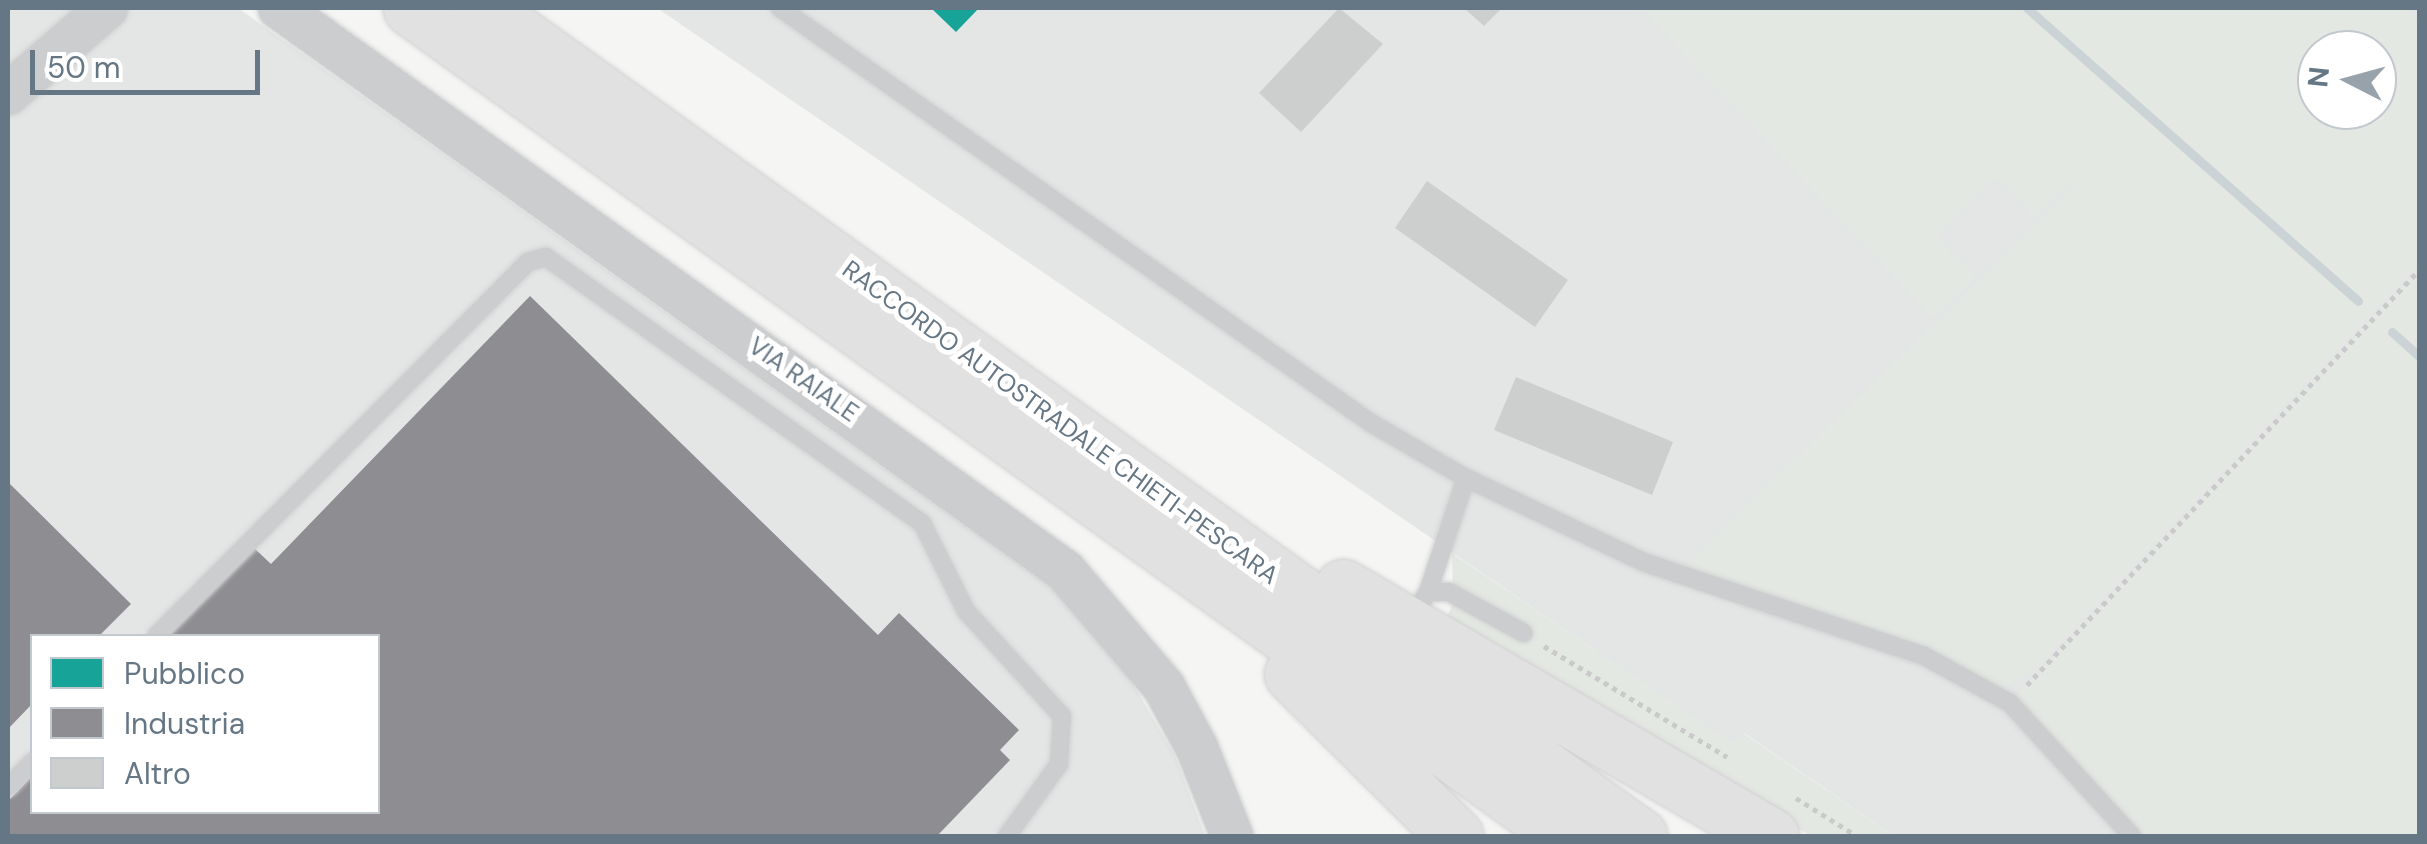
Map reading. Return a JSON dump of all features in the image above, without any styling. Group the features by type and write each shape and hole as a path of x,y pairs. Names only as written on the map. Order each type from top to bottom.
{"highway":[{"name":"RACCORDO AUTOSTRADALE CHIETI-PESCARA","path":"411,8 1566,836"},
{"name":"RACCORDO AUTOSTRADALE CHIETI-PESCARA","path":"482,8 1639,836"},
{"path":"1045,412 1112,432 1307,566 1418,608 1780,815"},
{"path":"1262,619 1282,664 1456,836"}],"street":[{"path":"8,94 107,8"},
{"name":"VIA RAIALE","path":"279,8 1065,572 1164,687 1198,748 1232,836"}],"lane":[{"path":"780,8 1371,423 1466,478 1646,562 1924,656 2010,703 2132,836"},
{"path":"158,634 528,262 546,258 922,523 966,611 1062,716 1060,764 1007,836"},
{"path":"1466,478 1418,608 1481,605 1524,633"},
{"path":"8,787 30,764"}],"path":[{"path":"2010,703 2420,270"},
{"path":"1524,633 1740,765"},
{"path":"1780,815 1857,836"}],"shaded area":[{"path":"8,8 238,8 1052,588 1113,650 1175,756 1205,836 8,836"},
{"path":"657,8 2419,8 2419,836 1894,836 1744,733 1732,744"},
{"path":"1641,8 2405,8 2419,21 2419,263 2039,665 1999,692 1681,570 2076,186 2072,182 2035,217 1995,178 1936,237 1975,277 1933,318"},
{"path":"2419,269 2419,836 2132,836 2010,703"},
{"path":"1452,553 1732,743 1743,733 1894,836 1811,836 1443,627 1453,603"}],"building: Pubblico":[{"path":"931,8 979,8 956,32"}],"building: Industria":[{"path":"530,296 878,635 899,613 1019,730 1000,750 1010,760 937,836 8,836 8,801 30,778 30,814 380,814 380,634 169,634 253,547 271,564"},
{"path":"8,482 131,604 101,634 30,634 30,706 8,729"}],"building: Altro":[{"path":"1339,8 1383,44 1301,132 1259,93"},
{"path":"1464,8 1502,8 1484,26"},
{"path":"1427,181 1568,280 1535,327 1395,228"},
{"path":"1516,377 1673,442 1652,495 1494,430"}],"waterway":[{"path":"2027,8 2358,301"},
{"path":"2392,332 2420,357"}]}
